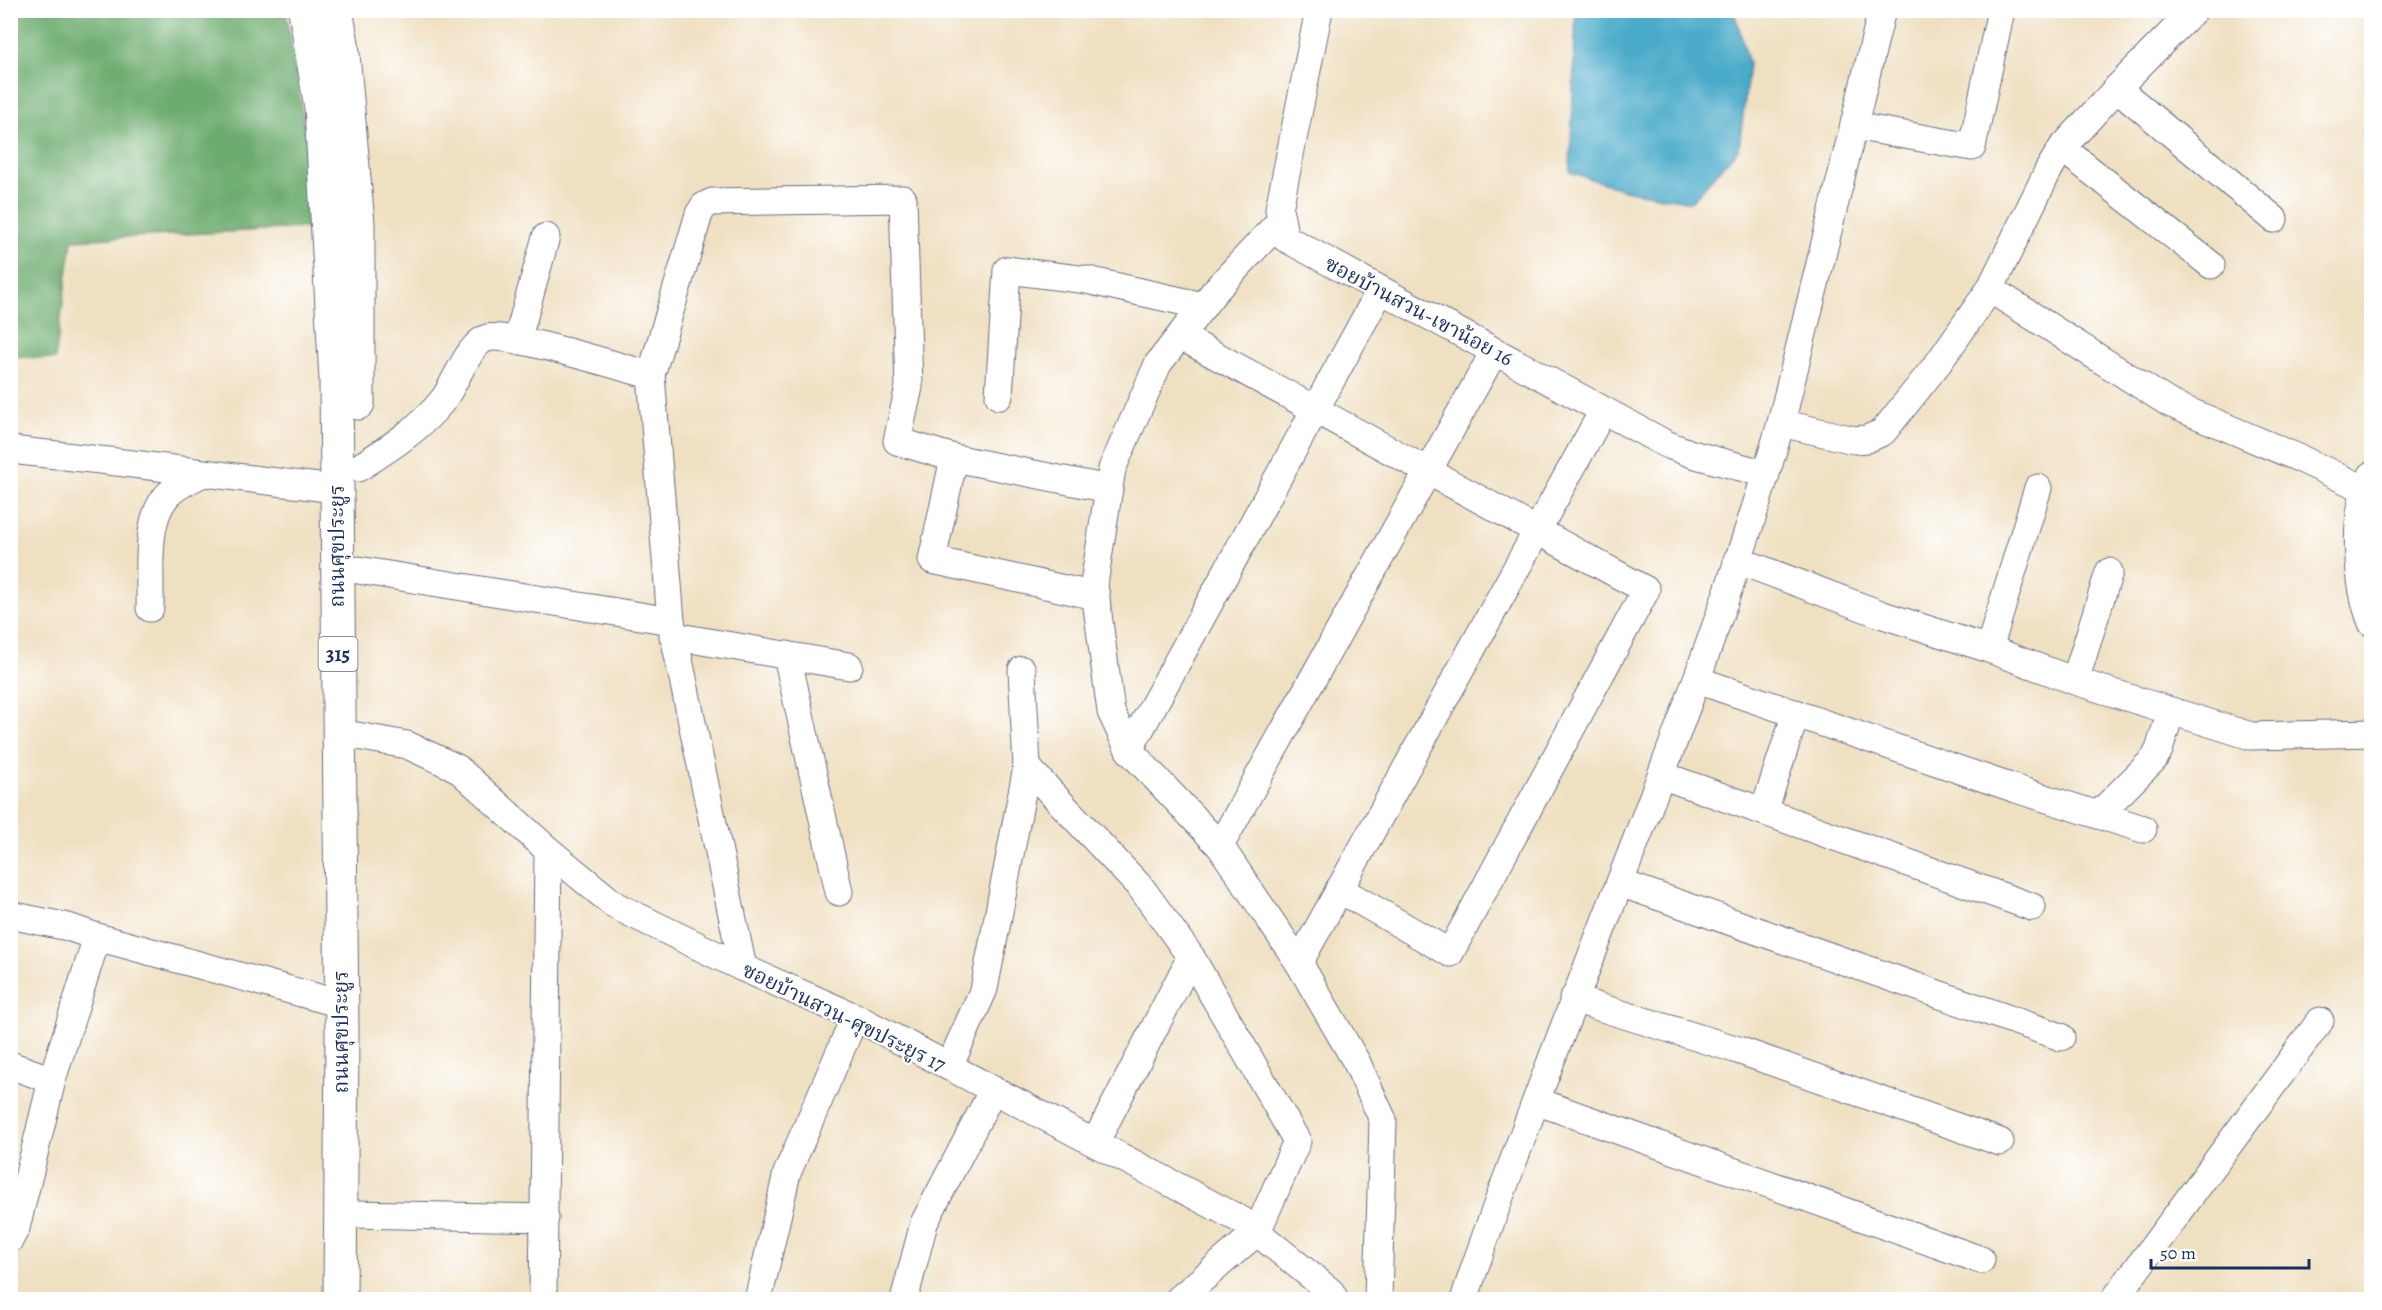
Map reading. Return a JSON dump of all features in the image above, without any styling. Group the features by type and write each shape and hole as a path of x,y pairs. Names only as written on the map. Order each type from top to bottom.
{"main road":[{"name":"ถนนศุขประยูร","path":"305,10 342,217"},
{"name":"ถนนศุขประยูร","path":"340,1299 341,1004 348,479 342,217 341,14"},
{"name":"ถนนศุขประยูร","path":"348,479 357,570 354,1299"}],"street":[{"path":"1320,10 1279,209 1281,220 1203,306 1158,364 1112,469 1094,584 1111,712 1129,750 1220,846 1299,963 1357,1063 1383,1120 1378,1299"},
{"path":"1464,1299 1573,999 1697,680 1766,474 1781,423 1882,10"},
{"path":"1854,126 1972,147 2001,10"},
{"path":"1781,423 1854,440 1867,439 1883,432 1939,362 1990,289 2049,169 2062,148 2116,88 2193,10"},
{"path":"2116,88 2274,219"},
{"path":"2062,148 2211,265"},
{"path":"743,968 672,628 651,375 699,214 704,206 712,202 903,199 909,387 897,441 954,458 1109,489"},
{"name":"ซอยบ้านสวน-เขาน้อย 16","path":"1281,220 1285,238 1666,444 1692,454 1766,474"},
{"path":"518,341 546,237"},
{"path":"999,396 1007,270 1087,280 1203,306"},
{"path":"1990,289 2169,403 2301,459 2367,496 2358,544 2363,602 2372,623"},
{"path":"1129,750 1380,291"},
{"path":"1180,336 1646,590 1450,953 1339,889"},
{"path":"10,450 91,458 201,474 348,479 404,439 443,400 466,358 484,339 494,337 518,341 651,375"},
{"path":"1220,846 1494,352"},
{"path":"1299,963 1603,411"},
{"path":"954,458 932,561 1096,596"},
{"path":"150,608 153,522 163,499 177,487 201,474"},
{"path":"1989,649 2037,488"},
{"path":"1737,560 1883,615 1989,649 2075,681 2251,736 2372,733"},
{"path":"357,570 672,628 787,655 849,666"},
{"path":"2075,681 2109,572"},
{"path":"787,655 839,892"},
{"path":"949,1067 984,989 1027,767 1022,670"},
{"path":"1697,680 2143,829"},
{"path":"2098,815 2154,759 2171,711"},
{"path":"1764,811 1796,713"},
{"name":"ซอยบ้านสวน-ศุขประยูร 17","path":"357,736 407,745 458,768 548,850 616,906 743,968 855,1017 1243,1221 1331,1292 1335,1299"},
{"path":"1027,767 1142,889 1191,957 1297,1141 1257,1232 1178,1299"},
{"path":"1661,775 2032,907"},
{"path":"543,1299 548,850"},
{"path":"1620,883 2061,1037"},
{"path":"10,915 68,927 341,1004"},
{"path":"10,1239 16,1228 52,1080 97,937"},
{"path":"1095,1143 1191,957"},
{"path":"1573,999 1738,1050 2000,1142"},
{"path":"758,1299 787,1173 855,1017"},
{"path":"2114,1299 2320,1021"},
{"path":"10,1065 52,1080"},
{"path":"904,1299 924,1223 993,1090"},
{"path":"1536,1101 1981,1260"},
{"path":"354,1214 545,1218"}],"green space":[{"path":"10,11 286,11 320,227 72,240 55,359 11,356"}],"water":[{"path":"1576,11 1734,11 1749,64 1739,148 1691,202 1624,190 1570,172"}]}
